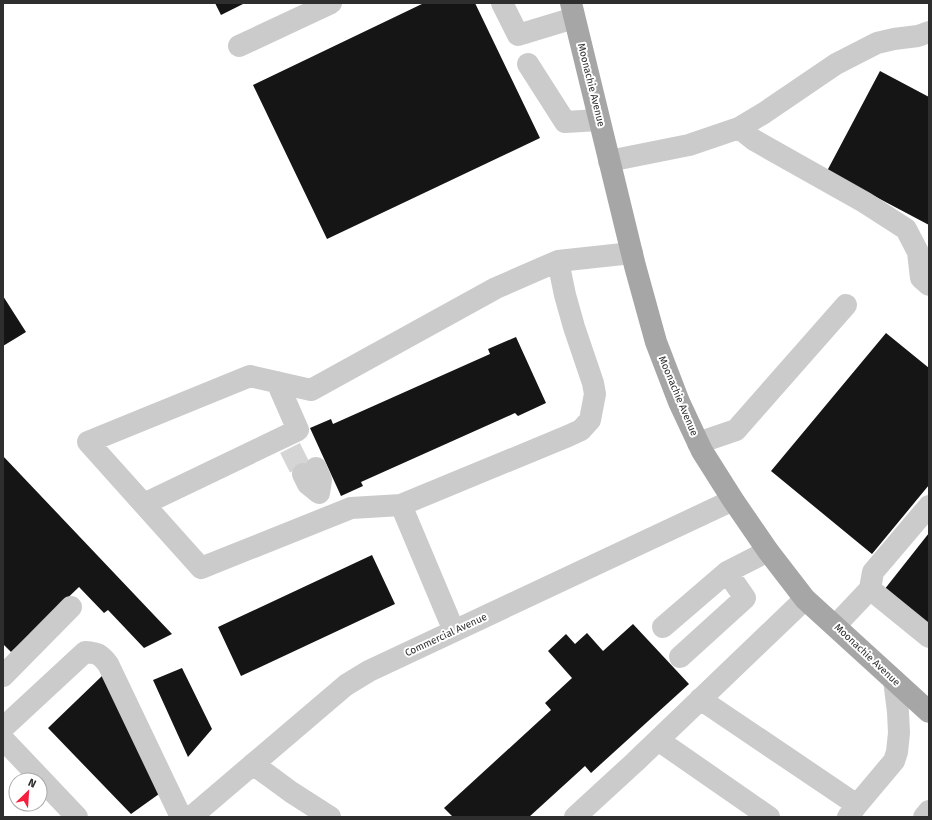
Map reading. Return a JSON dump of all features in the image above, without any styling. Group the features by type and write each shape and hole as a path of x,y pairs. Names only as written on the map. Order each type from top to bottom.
{"main road":[{"name":"Moonachie Avenue","path":"572,10 632,253 656,342 679,402 702,451 732,500 768,551 805,599 929,712"}],"street":[{"path":"239,46 331,3"},
{"path":"502,3 518,35 572,10"},
{"path":"609,161 689,145 739,128 764,113 836,64 877,43 918,36 929,32"},
{"path":"528,64 565,122 599,120"},
{"path":"739,128 754,140 864,202 906,229 918,252 921,278 929,285"},
{"path":"558,260 565,295 574,327 593,383 595,394 590,420 581,430 568,436 401,505 351,508 201,568 88,442 250,376 311,390 496,288 558,260 632,253"},
{"path":"698,443 736,430 846,305"},
{"path":"144,504 294,439 277,382"},
{"path":"309,471 321,480 319,493 329,517"},
{"name":"Commercial Avenue","path":"190,817 346,685 370,671 732,500"},
{"path":"401,505 454,631"},
{"path":"835,626 870,588 873,572 929,506"},
{"path":"663,627 727,572 768,551"},
{"path":"680,657 745,598 727,572"},
{"path":"870,588 929,637"},
{"path":"586,814 658,740 805,599"},
{"path":"3,676 71,607"},
{"path":"3,728 85,652 93,652 102,656 108,664 181,817"},
{"path":"700,700 852,811 894,761 897,752 899,733 894,680"},
{"path":"658,740 769,817"},
{"path":"6,747 77,817"},
{"path":"253,764 291,792 330,817"},
{"path":"924,817 929,811"}],"building":[{"path":"215,3 245,3 221,15"},
{"path":"424,3 475,3 540,138 327,239 253,85"},
{"path":"880,71 929,97 929,225 827,171"},
{"path":"3,296 26,332 3,346"},
{"path":"886,333 929,368 929,485 872,554 771,471"},
{"path":"516,337 546,403 518,416 515,413 361,482 363,486 341,496 310,428 331,419 333,424 490,354 488,349"},
{"path":"3,456 172,634 144,648 108,610 104,613 79,587 11,652 3,644"},
{"path":"929,533 929,626 884,590"},
{"path":"372,555 395,604 241,676 218,627"},
{"path":"633,624 689,684 591,773 585,766 529,817 453,817 444,808 551,710 545,703 572,678 548,651 566,634 575,644 587,633 603,651"},
{"path":"182,668 212,729 188,757 153,680"},
{"path":"103,675 159,794 131,814 48,728"}],"tunnel":[{"path":"290,448 303,474"}]}
